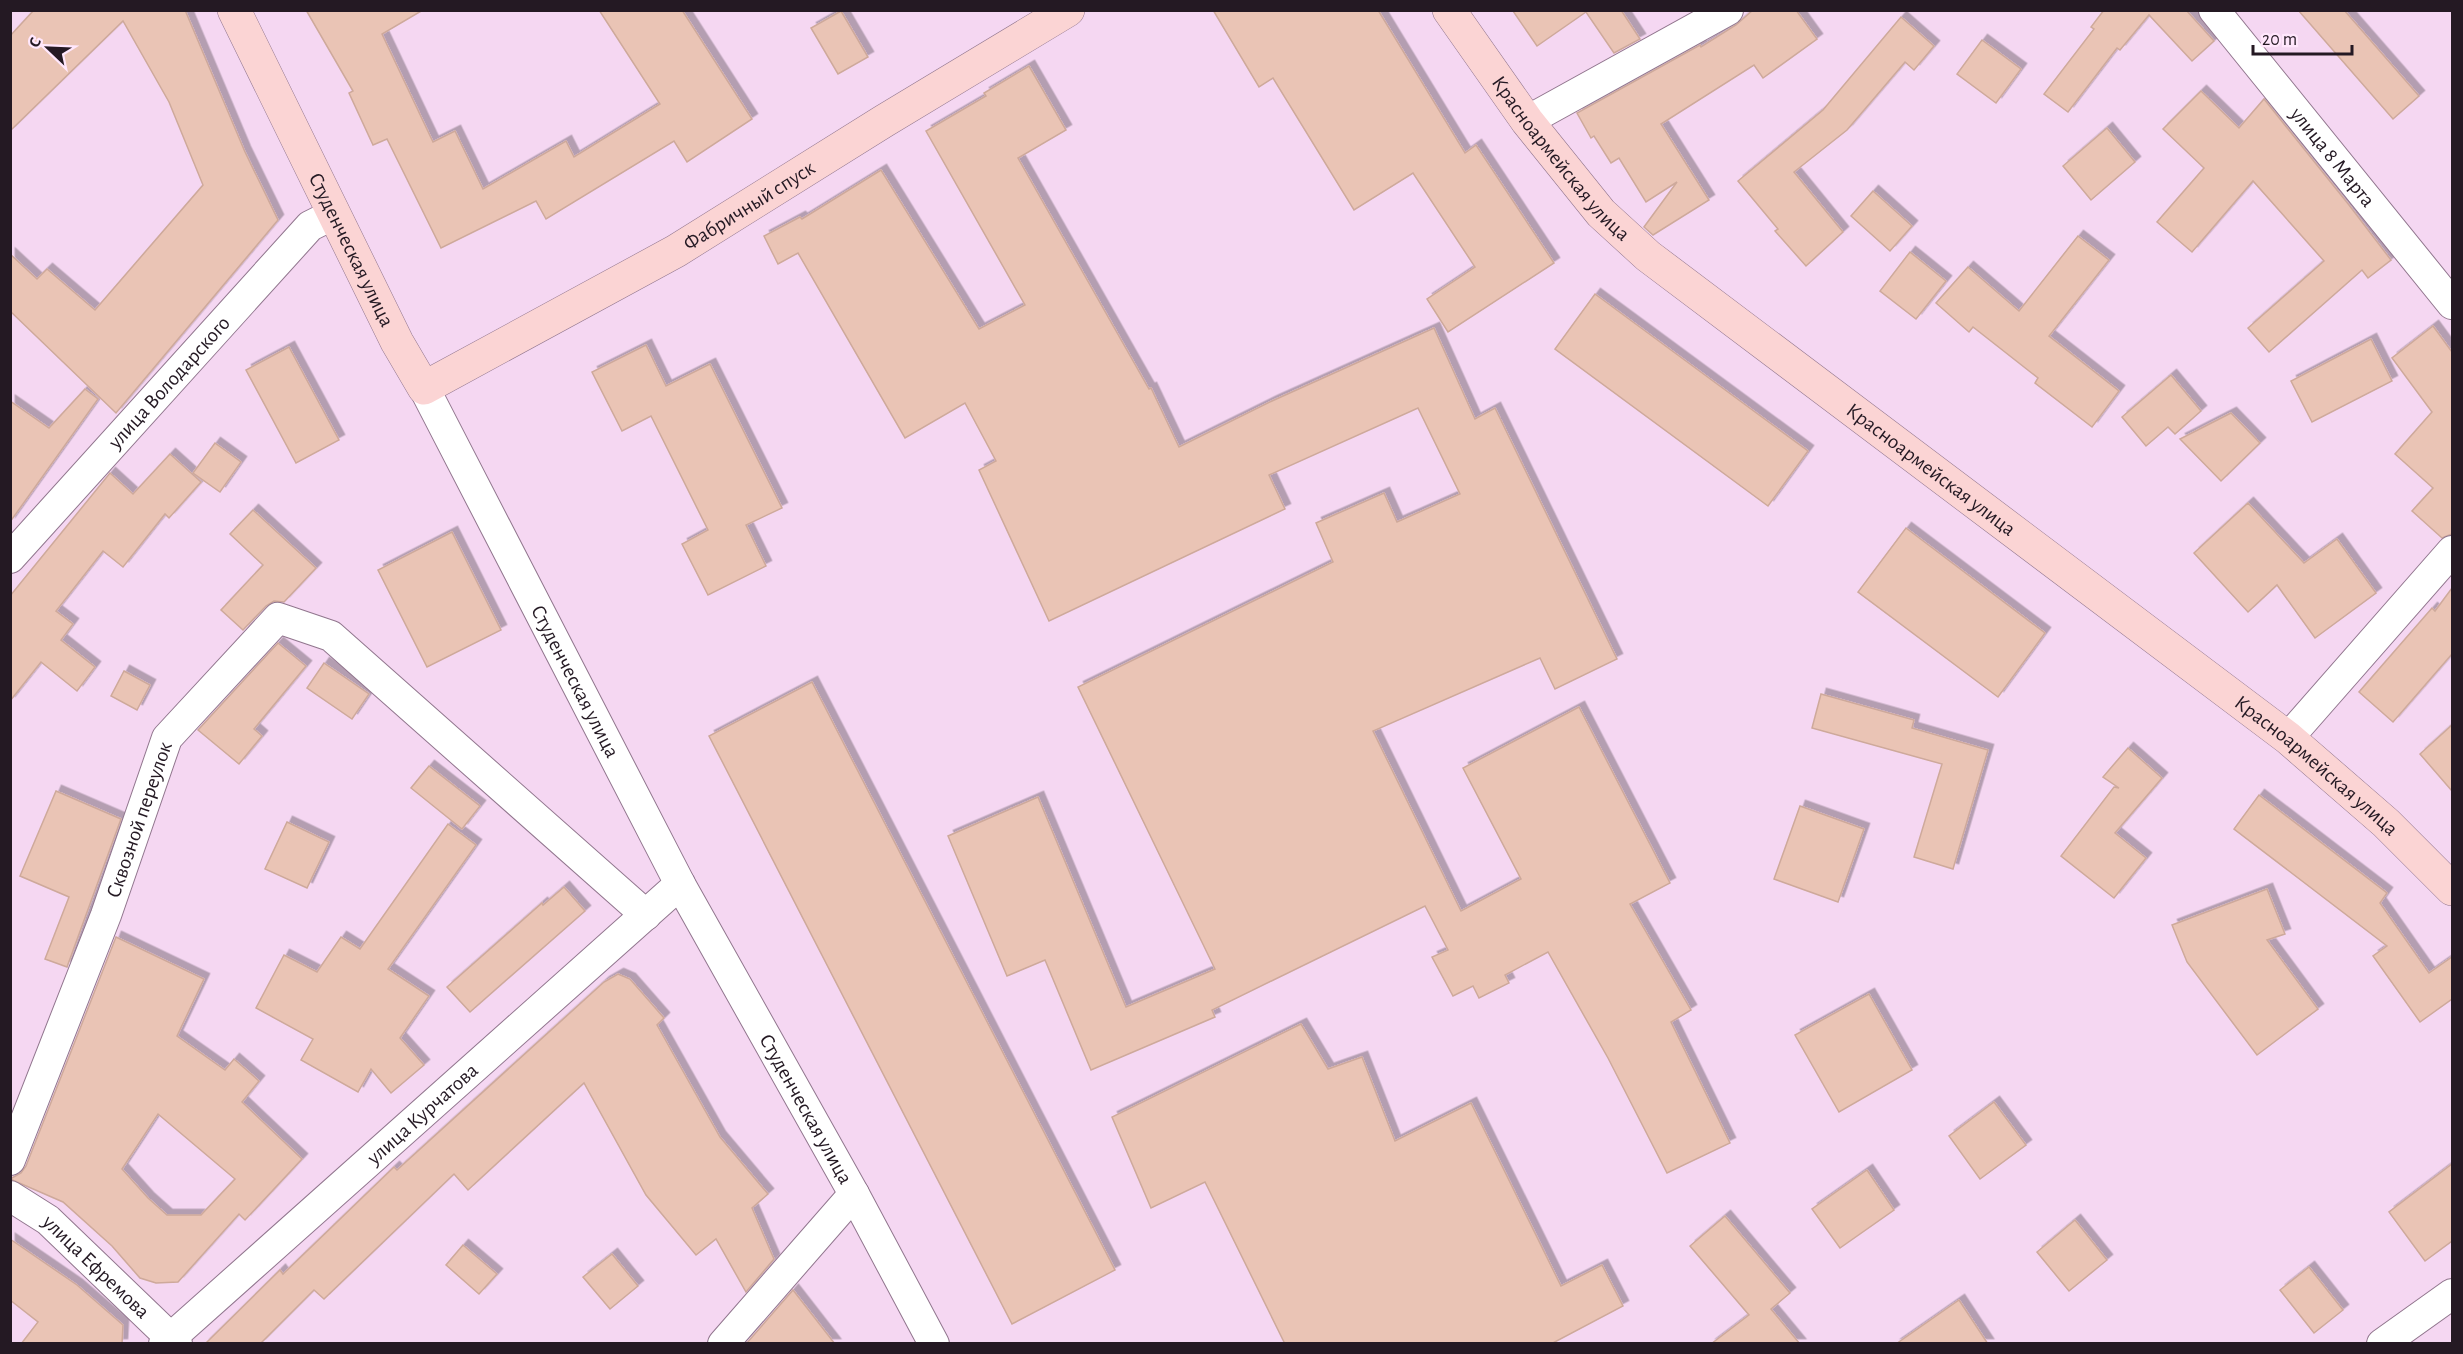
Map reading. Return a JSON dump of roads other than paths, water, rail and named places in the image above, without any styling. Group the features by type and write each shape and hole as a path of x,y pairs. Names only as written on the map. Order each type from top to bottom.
{"main road":[{"name":"Студенческая улица","path":"234,10 398,342 424,388"},
{"name":"Фабричный спуск","path":"424,388 676,251 884,121 1068,10"},
{"name":"Красноармейская улица","path":"1449,10 1527,121 1601,213 1648,256 2288,738 2386,822 2452,889"}],"street":[{"path":"1527,121 1728,10"},
{"name":"улица 8 Марта","path":"2214,10 2452,304"},
{"name":"улица Володарского","path":"10,558 310,226 334,214"},
{"name":"Студенческая улица","path":"424,388 680,884 854,1194 934,1344"},
{"path":"2288,738 2452,551"},
{"name":"Сквозной переулок","path":"10,1160 106,915 167,738 278,618 332,636 646,915"},
{"name":"улица Курчатова","path":"171,1341 680,884"},
{"path":"723,1344 854,1194"},
{"name":"улица Ефремова","path":"10,1196 48,1220 171,1341"},
{"path":"2382,1344 2452,1294"}]}
